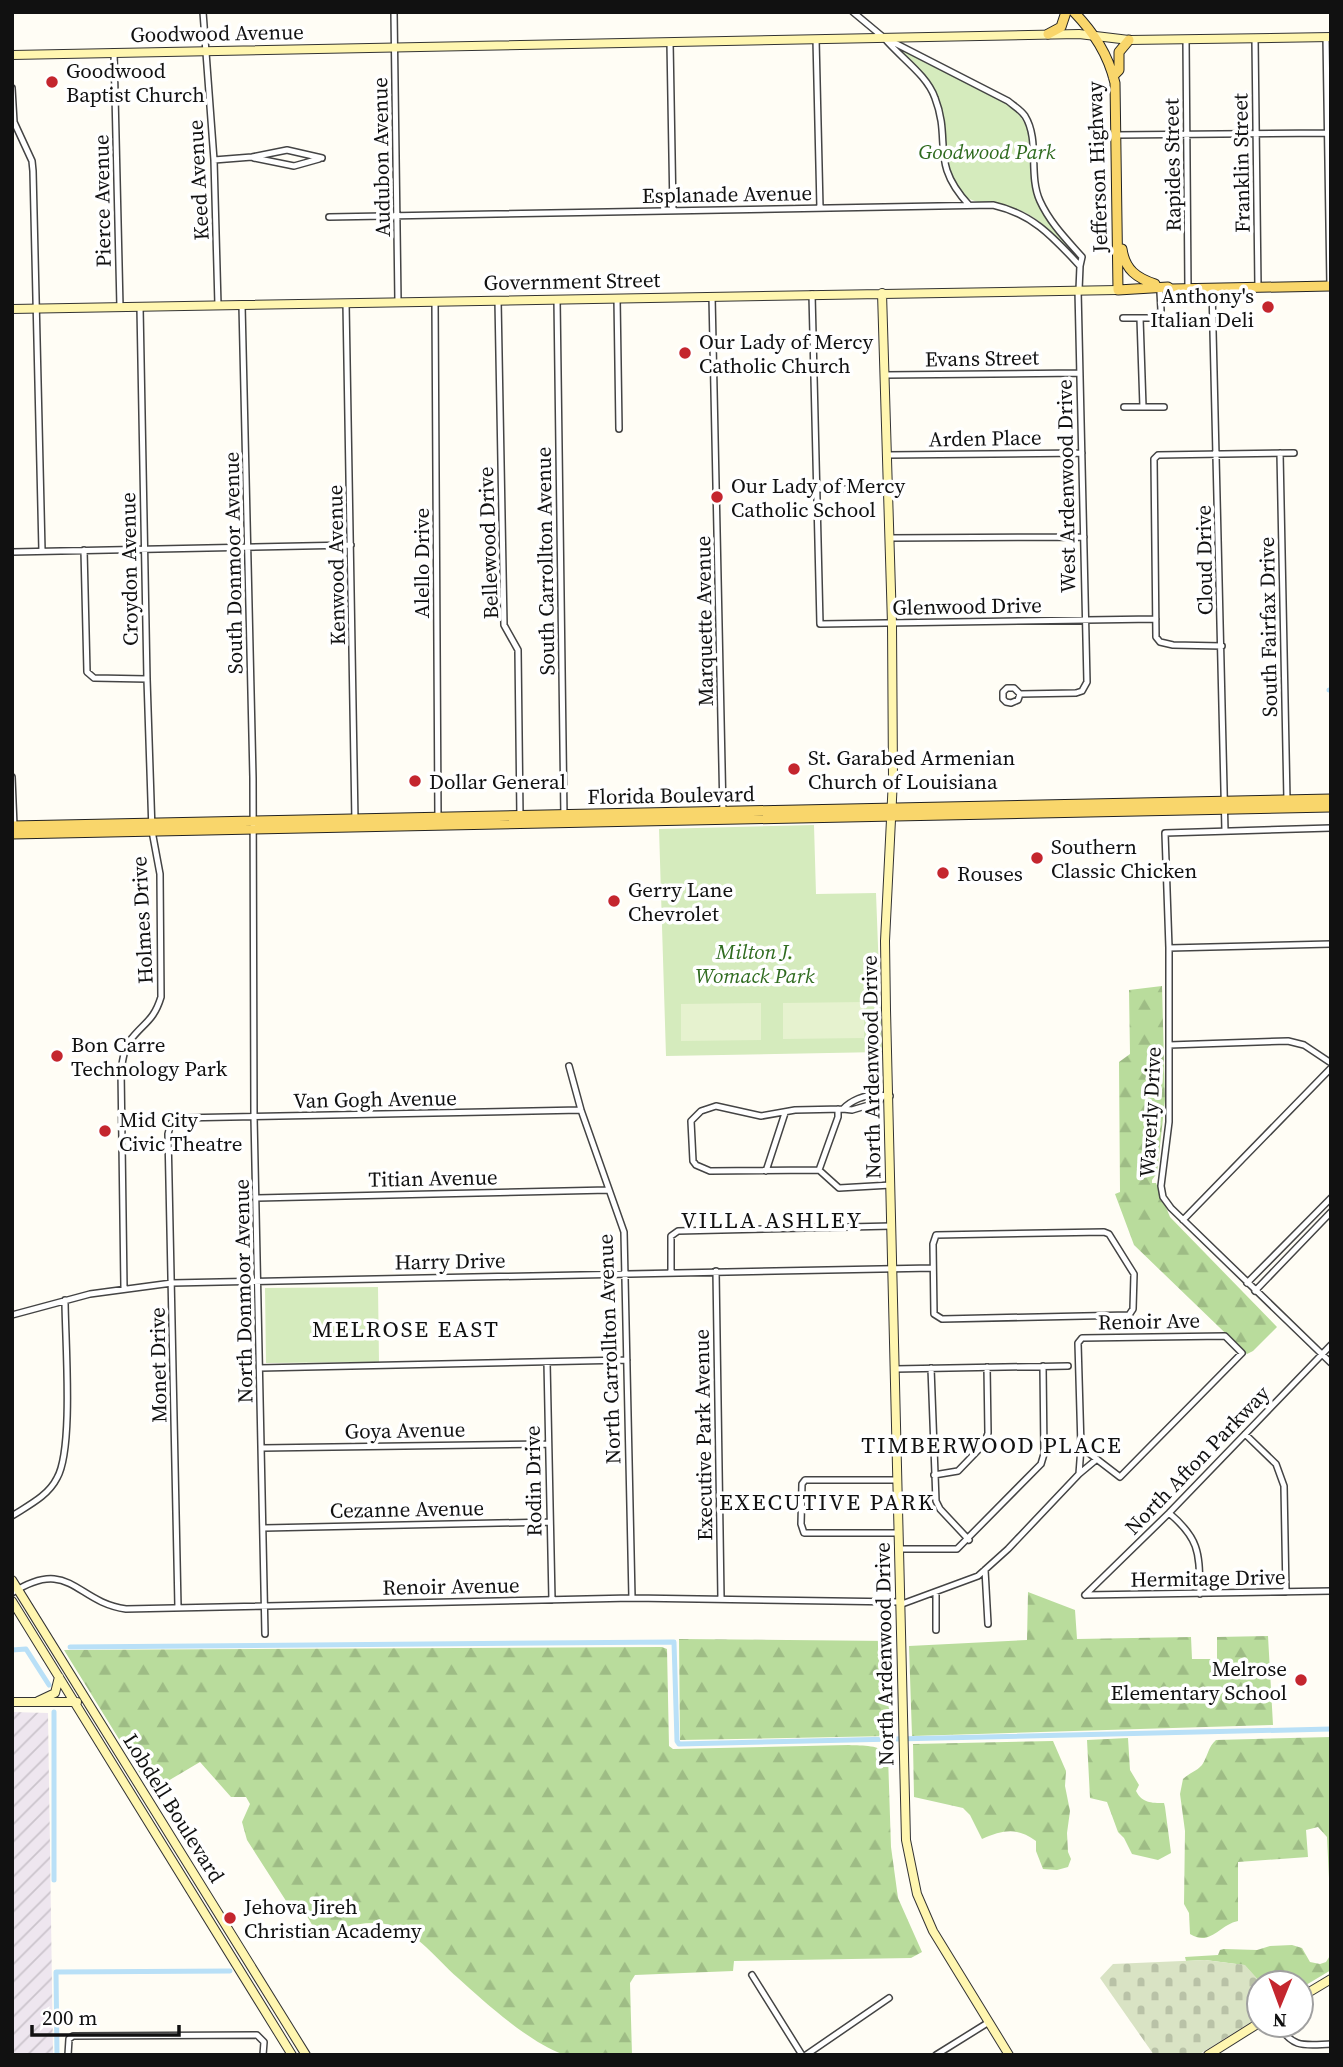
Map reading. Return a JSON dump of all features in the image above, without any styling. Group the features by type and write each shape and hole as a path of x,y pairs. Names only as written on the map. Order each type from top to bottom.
{"main road":[{"path":"1048,34 1061,27 1066,12"},
{"name":"Jefferson Highway","path":"1074,12 1094,36 1113,76 1116,96 1118,290"},
{"path":"1113,76 1119,70 1119,52 1129,40"},
{"path":"1118,246 1122,248 1124,260 1131,272 1159,289"},
{"name":"Government Street","path":"1118,290 1330,286"},
{"name":"Florida Boulevard","path":"1225,805 1331,799"},
{"name":"Florida Boulevard","path":"13,828 152,827 209,830 254,825 668,816 1225,805 1331,807"},
{"path":"209,830 234,825 235,821"},
{"name":"Florida Boulevard","path":"152,827 235,821 254,825"}],"street":[{"name":"Keed Avenue","path":"203,12 204,51 215,160 219,305"},
{"name":"Audubon Avenue","path":"394,12 398,301"},
{"path":"853,12 883,37 925,81 935,96 947,174 956,191 969,205"},
{"name":"Goodwood Avenue","path":"12,55 1048,34 1129,40 1329,37"},
{"path":"883,37 1008,101 1020,110 1030,128 1034,179 1039,200 1055,226 1082,257 1079,290"},
{"path":"1329,37 1330,286"},
{"path":"816,39 820,208"},
{"name":"Franklin Street","path":"1255,39 1258,287"},
{"name":"Rapides Street","path":"1186,40 1188,289"},
{"path":"670,42 673,211"},
{"name":"Pierce Avenue","path":"114,52 120,307"},
{"path":"12,88 15,126 33,165 43,551"},
{"path":"1116,135 1329,133"},
{"path":"215,160 252,157 287,150 322,158 294,166 252,157"},
{"name":"Esplanade Avenue","path":"330,217 969,205 1006,208 1028,217 1080,266"},
{"path":"1123,318 1156,318 1161,310 1159,289"},
{"name":"Cloud Drive","path":"1212,289 1225,831"},
{"name":"West Ardenwood Drive","path":"1020,694 1076,693 1082,691 1087,682 1079,290"},
{"name":"Government Street","path":"12,309 1118,290"},
{"name":"North Ardenwood Drive","path":"882,293 892,624 893,812 885,941 886,1096 891,1185 906,1840 917,1894 933,1931 1009,2055"},
{"path":"812,294 816,489 888,489"},
{"name":"Marquette Avenue","path":"712,296 723,815"},
{"path":"617,298 619,429"},
{"name":"South Carrollton Avenue","path":"558,299 564,819"},
{"name":"Bellewood Drive","path":"498,300 504,625 518,650 520,820"},
{"name":"Alello Drive","path":"435,301 438,821"},
{"name":"Kenwood Avenue","path":"346,303 355,823"},
{"name":"South Donmoor Avenue","path":"242,305 254,825"},
{"name":"Croydon Avenue","path":"140,307 152,827"},
{"path":"1140,318 1143,407"},
{"name":"Evans Street","path":"885,376 1079,373"},
{"path":"1124,407 1164,407"},
{"name":"Arden Place","path":"888,455 1082,453"},
{"name":"South Fairfax Drive","path":"1279,453 1287,800"},
{"path":"1222,646 1173,645 1160,642 1157,637 1154,458 1158,455 1294,453"},
{"name":"Glenwood Drive","path":"816,489 820,624 1156,619"},
{"path":"889,538 1084,537"},
{"path":"12,552 351,545"},
{"path":"84,550 88,672 94,678 147,678"},
{"path":"12,777 13,828"},
{"name":"North Donmoor Avenue","path":"254,825 254,1117 265,1634"},
{"name":"Holmes Drive","path":"124,1288 121,1070 131,1039 156,1013 161,997 160,874 152,827"},
{"path":"1225,831 1331,828"},
{"name":"Waverly Drive","path":"1225,831 1165,833 1170,1122 1161,1186 1163,1197 1183,1220 1331,1363"},
{"path":"1169,948 1331,944"},
{"path":"1170,1045 1288,1041 1304,1045 1331,1065 1183,1220"},
{"name":"North Carrollton Avenue","path":"569,1066 581,1110 624,1232 632,1598"},
{"path":"886,1096 876,1094 850,1102 840,1109 795,1110 761,1116 716,1106 701,1111 691,1121 693,1161 710,1171 819,1170 839,1188 891,1185"},
{"path":"819,1170 840,1109"},
{"name":"Van Gogh Avenue","path":"171,1123 178,1118 581,1110"},
{"path":"765,1171 785,1113"},
{"name":"Monet Drive","path":"171,1123 167,1134 178,1607"},
{"name":"Titian Avenue","path":"257,1198 609,1190"},
{"path":"1247,1283 1331,1198"},
{"path":"1255,1291 1331,1212"},
{"path":"671,1273 671,1236 678,1231 892,1226"},
{"path":"1104,1232 1109,1234 1134,1274 1133,1309 1129,1315 942,1319 934,1314 933,1268 934,1238 939,1234 1104,1232"},
{"name":"Harry Drive","path":"12,1315 65,1300 124,1288 172,1283 933,1268"},
{"name":"Executive Park Avenue","path":"716,1271 721,1598"},
{"path":"12,1516 50,1490 59,1476 65,1449 65,1300"},
{"name":"Renoir Ave","path":"1079,1474 1081,1447 1078,1343 1082,1338 1225,1336 1242,1353 1120,1477 1081,1447"},
{"name":"North Afton Parkway","path":"1085,1595 1169,1513 1331,1345"},
{"path":"260,1367 627,1360"},
{"name":"Rodin Drive","path":"547,1362 552,1600"},
{"path":"899,1549 957,1549 1041,1464 1044,1454 1043,1366"},
{"path":"895,1369 1068,1366"},
{"path":"934,1475 958,1471 984,1444 988,1433 987,1367"},
{"path":"930,1368 936,1500 940,1509 969,1539"},
{"path":"1245,1434 1276,1464 1284,1486 1286,1592"},
{"name":"Goya Avenue","path":"262,1448 548,1444"},
{"path":"902,1603 978,1576 1097,1459"},
{"path":"898,1480 805,1480 802,1483 801,1524 804,1533 899,1533"},
{"path":"1169,1513 1188,1529 1195,1547 1199,1558 1200,1594"},
{"name":"Cezanne Avenue","path":"264,1528 550,1522"},
{"path":"985,1570 988,1624"},
{"name":"Renoir Avenue","path":"15,1591 27,1583 44,1578 60,1579 113,1607 632,1598 902,1603"},
{"name":"Lobdell Boulevard","path":"12,1580 15,1591 140,1785 306,2055"},
{"name":"Hermitage Drive","path":"1085,1595 1331,1591"},
{"path":"936,1592 936,1630"},
{"name":"Lobdell Boulevard","path":"12,1601 274,2031 292,2055"},
{"path":"36,1702 55,1693 59,1677"},
{"path":"12,1702 76,1703 86,1699"},
{"path":"113,1764 119,1765 140,1785"},
{"path":"143,1813 153,1806"},
{"path":"188,1887 197,1886 214,1906"},
{"path":"752,1975 804,2055 889,1998"},
{"path":"1315,1989 1331,1979"},
{"path":"936,2055 989,2022"},
{"path":"1208,2055 1245,2032"},
{"path":"68,2055 69,2039 73,2036 257,2035 263,2036 263,2055"},
{"path":"1290,2039 1299,2045 1331,2044"}],"shaded area":[{"path":"12,1712 48,1713 53,2055 12,2055"}],"green space":[{"name":"Goodwood Park","path":"896,44 1007,103 1019,114 1029,136 1030,169 1036,194 1078,258 1028,214 1012,208 980,203 960,192 949,172 934,91 920,72 896,50"},
{"name":"Milton J. Womack Park","path":"814,825 816,894 876,893 882,1052 666,1056 659,829"},
{"path":"1162,986 1165,1100 1157,1173 1152,1183 1156,1183 1170,1217 1277,1327 1247,1354 1134,1245 1115,1194 1120,1192 1119,1062 1130,1054 1129,990"},
{"path":"864,1002 864,1038 783,1039 783,1003"},
{"path":"761,1003 761,1040 681,1041 681,1004"},
{"path":"378,1287 379,1362 266,1363 265,1288"},
{"path":"1028,1592 1075,1610 1077,1639 1191,1637 1192,1659 1217,1659 1217,1637 1268,1636 1273,1725 912,1736 909,1646 1027,1640"},
{"path":"679,1639 889,1641 890,1736 680,1740"},
{"path":"667,1649 669,1746 673,1749 849,1745 876,1748 885,1752 888,1756 891,1847 898,1898 922,1952 911,1958 734,1961 733,1971 635,1975 630,1983 632,2055 586,2057 562,2054 521,2031 481,1999 422,1943 401,1929 369,1923 318,1935 307,1916 288,1904 247,1840 242,1822 250,1804 246,1797 231,1797 200,1762 151,1791 64,1650"},
{"path":"1331,1737 1331,1919 1327,1837 1318,1827 1306,1830 1308,1857 1238,1862 1238,1921 1209,1937 1190,1934 1189,1913 1184,1904 1185,1831 1180,1794 1183,1779 1202,1765 1216,1740"},
{"path":"1128,1738 1130,1770 1139,1785 1136,1791 1138,1795 1144,1800 1164,1803 1165,1807 1171,1853 1158,1860 1132,1854 1118,1832 1107,1802 1090,1798 1087,1740"},
{"path":"1053,1741 1066,1771 1065,1786 1070,1811 1068,1852 1071,1859 1068,1867 1057,1870 1043,1869 1036,1851 1036,1841 1029,1837 1010,1831 982,1839 970,1815 963,1808 914,1797 913,1744"},
{"path":"1292,1945 1302,1948 1310,1962 1320,1964 1326,1962 1331,1954 1331,1970 1315,1980 1315,1969 1248,1969 1244,1965 1205,1960 1186,1961 1185,1957 1218,1955 1220,1950 1224,1949 1257,1950 1270,1946"},
{"path":"1205,1960 1245,1965 1249,1969 1245,1969 1245,2026 1198,2055 1154,2055 1100,1978 1113,1964"}],"waterway":[{"path":"70,1647 674,1642 679,1744 1331,1729"},
{"path":"12,1650 26,1649 49,1685"},
{"path":"54,1712 54,1880"},
{"path":"57,2055 56,1972 230,1971"}],"place":[{"name":"Goodwood Baptist Church","path":"52,82"},
{"name":"Anthony's Italian Deli","path":"1268,307"},
{"name":"Our Lady of Mercy Catholic Church","path":"685,353"},
{"name":"Our Lady of Mercy Catholic School","path":"717,497"},
{"name":"St. Garabed Armenian Church of Louisiana","path":"794,769"},
{"name":"Dollar General","path":"415,781"},
{"name":"Southern Classic Chicken","path":"1037,858"},
{"name":"Rouses","path":"943,873"},
{"name":"Gerry Lane Chevrolet","path":"614,901"},
{"name":"Bon Carre Technology Park","path":"57,1056"},
{"name":"Mid City Civic Theatre","path":"105,1131"},
{"name":"Melrose Elementary School","path":"1301,1680"},
{"name":"Jehova Jireh Christian Academy","path":"230,1918"}],"district":[{"name":"VILLA ASHLEY","path":"772,1220"},
{"name":"MELROSE EAST","path":"406,1329"},
{"name":"TIMBERWOOD PLACE","path":"992,1445"},
{"name":"EXECUTIVE PARK","path":"827,1502"}]}
